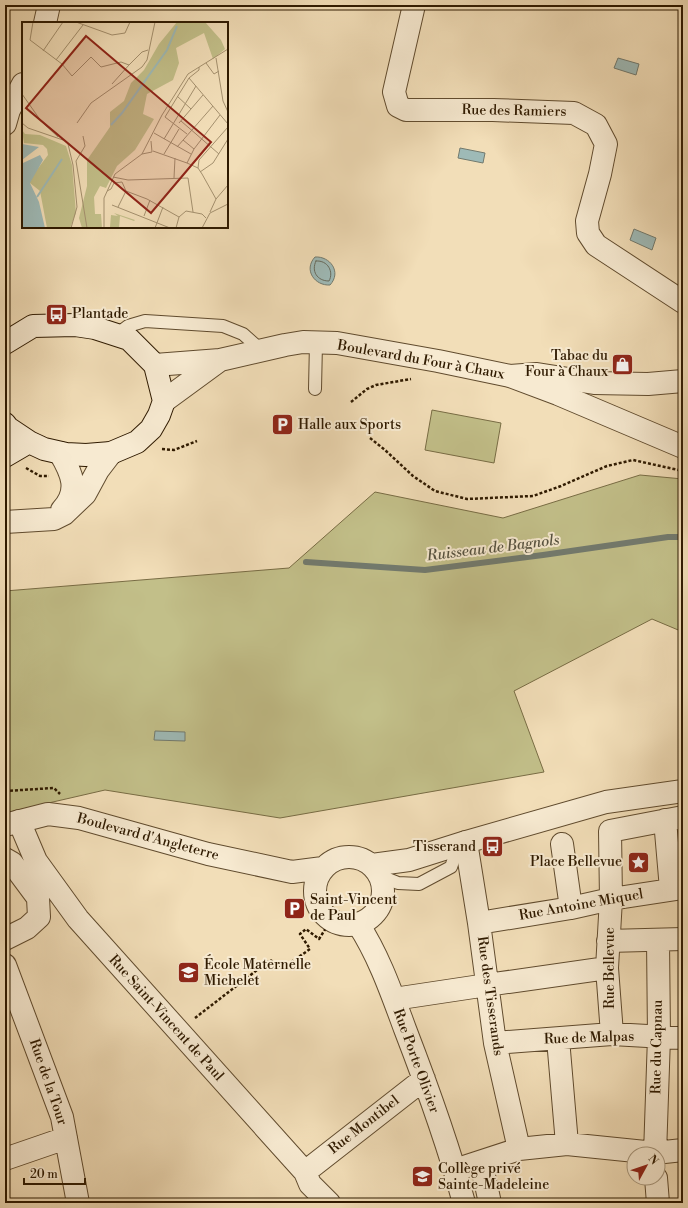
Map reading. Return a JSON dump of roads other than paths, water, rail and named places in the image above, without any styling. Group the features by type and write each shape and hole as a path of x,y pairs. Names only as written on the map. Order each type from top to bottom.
{"street":[{"path":"46,22 49,5"},
{"name":"Rue des Ramiers","path":"414,5 394,92 398,106 406,110 493,110 574,113 596,125 606,144 600,174 587,221 588,233 596,245 683,302"},
{"path":"5,124 9,110 22,86"},
{"path":"5,341 33,326 82,326 95,328 129,339 155,365 164,401 159,415 150,430 136,442 111,453 86,455 66,454 44,449 29,442 8,428 5,424"},
{"name":"Boulevard du Four à Chaux","path":"155,365 220,360 303,342 345,345 438,361 510,376 558,394 683,447"},
{"name":"Boulevard du Four à Chaux","path":"164,401 220,360"},
{"path":"510,376 538,374 594,383 648,384 683,381"},
{"path":"13,460 29,442"},
{"path":"54,519 66,506 73,490 72,475 60,452"},
{"path":"5,522 54,519 64,514 85,494 98,470 111,453"},
{"path":"381,876 409,860 462,843 606,802 683,791"},
{"name":"Boulevard d'Angleterre","path":"12,823 48,814 79,818 208,854 319,877"},
{"path":"674,818 677,889"},
{"name":"Rue Bellevue","path":"612,1034 607,968 611,899 610,831 674,818"},
{"name":"Rue Saint-Vincent de Paul","path":"12,823 36,861 78,919 305,1172 310,1184 329,1203"},
{"name":"Rue des Tisserands","path":"462,843 479,923 495,1043 520,1149"},
{"path":"562,844 571,908"},
{"path":"352,856 363,859 381,876 383,894 381,904 375,913 367,920 358,924 339,924 323,914 318,906 315,897 319,877 331,861 341,857 352,856"},
{"path":"5,859 12,863 38,898 39,916 27,928 5,939"},
{"name":"Rue Antoine Miquel","path":"479,923 571,908 611,899 677,889"},
{"name":"Rue Porte Olivier","path":"358,924 369,941 394,1000 424,1078 455,1170 464,1203"},
{"name":"Rue du Capnau","path":"655,1146 658,1037 658,940"},
{"path":"608,941 683,940"},
{"name":"Rue de la Tour","path":"5,965 62,1117 78,1203"},
{"path":"394,1000 607,968"},
{"name":"Rue de Malpas","path":"495,1043 612,1034 683,1038"},
{"path":"558,1039 567,1144"},
{"name":"Rue Montibel","path":"305,1172 424,1078"},
{"path":"5,1160 66,1138"},
{"path":"455,1170 520,1149 567,1144 626,1150"},
{"path":"666,1152 683,1150"},
{"path":"481,1162 490,1203"},
{"path":"657,1186 658,1203"}],"lane":[{"path":"116,335 128,326 145,321 223,326 243,334 261,350"},
{"path":"315,389 316,343"},
{"path":"381,876 398,883 419,884 451,867 462,843"}],"water":[{"path":"618,58 639,64 636,75 614,68"},
{"path":"460,148 485,153 483,163 458,158"},
{"path":"634,229 656,238 652,250 630,240"},
{"path":"315,257 325,259 333,266 335,275 330,285 320,283 312,276 310,267"},
{"path":"155,731 185,732 185,741 154,740"}],"waterway":[{"name":"Ruisseau de Bagnols","path":"306,562 425,570 668,537 683,537"}],"place":[{"name":"Plantade","path":"57,314"},
{"name":"Tabac du Four à Chaux","path":"623,364"},
{"name":"Halle aux Sports","path":"282,425"},
{"name":"Tisserand","path":"492,847"},
{"name":"Place Bellevue","path":"638,862"},
{"name":"Saint-Vincent de Paul","path":"295,908"},
{"name":"École Maternelle Michelet","path":"188,973"},
{"name":"Collège privé Sainte-Madeleine","path":"423,1177"}]}
